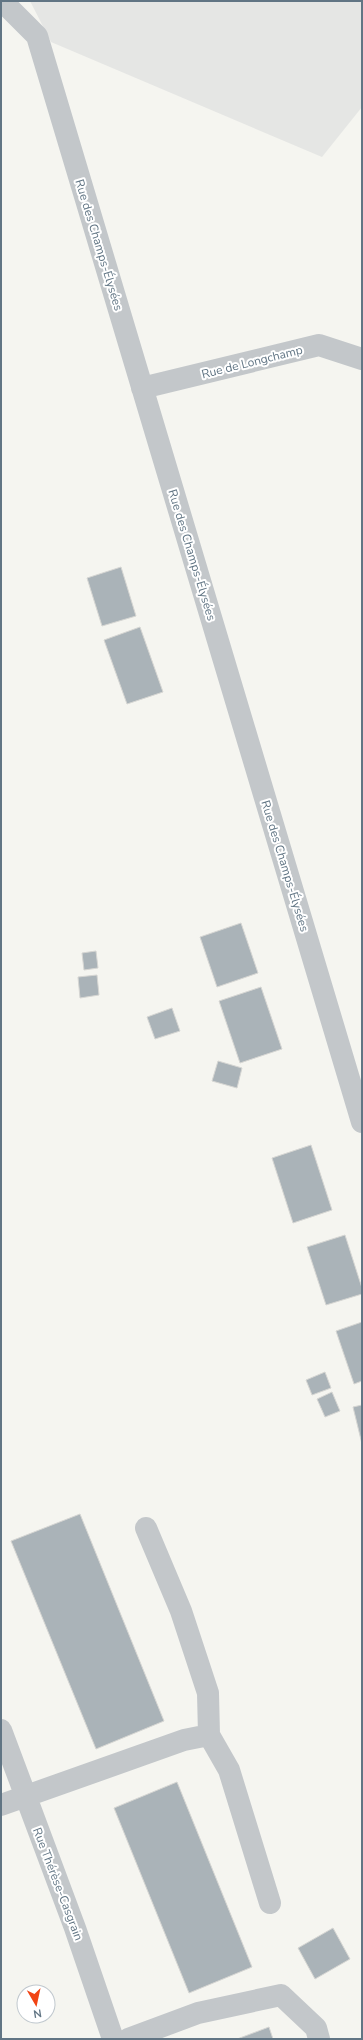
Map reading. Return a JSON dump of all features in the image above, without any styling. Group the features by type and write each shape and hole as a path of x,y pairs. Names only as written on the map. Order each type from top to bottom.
{"street":[{"name":"Rue des Champs-Élysées","path":"2,1 37,36 362,1122"},
{"name":"Rue de Longchamp","path":"142,388 319,345 362,359"},
{"path":"146,1528 181,1611 208,1693 209,1735 229,1770 270,1903"},
{"name":"Rue Thérèse-Casgrain","path":"1,1730 75,1928 113,2039"},
{"path":"1,1805 184,1740 209,1735"},
{"path":"128,2039 198,2013 280,1995 316,2028 319,2039"}],"shaded area":[{"path":"30,1 362,1 362,107 322,157 51,42"}],"building":[{"path":"121,567 136,616 102,626 87,578"},
{"path":"140,627 163,692 127,704 104,640"},
{"path":"241,923 258,973 217,987 200,937"},
{"path":"96,951 98,968 84,970 82,953"},
{"path":"97,975 99,995 80,998 78,977"},
{"path":"261,987 282,1049 240,1063 219,1001"},
{"path":"172,1008 180,1031 155,1039 147,1017"},
{"path":"218,1061 242,1068 237,1088 212,1081"},
{"path":"311,1145 332,1210 293,1223 272,1158"},
{"path":"345,1235 362,1288 362,1294 326,1305 307,1247"},
{"path":"362,1322 362,1381 354,1384 336,1331"},
{"path":"325,1372 331,1388 312,1395 306,1380"},
{"path":"332,1392 340,1411 325,1417 317,1399"},
{"path":"362,1405 362,1444 353,1407"},
{"path":"80,1514 164,1721 96,1749 11,1541"},
{"path":"177,1782 252,1967 189,1993 114,1808"},
{"path":"333,1928 350,1959 315,1979 298,1948"},
{"path":"269,2027 273,2039 237,2039"}]}
